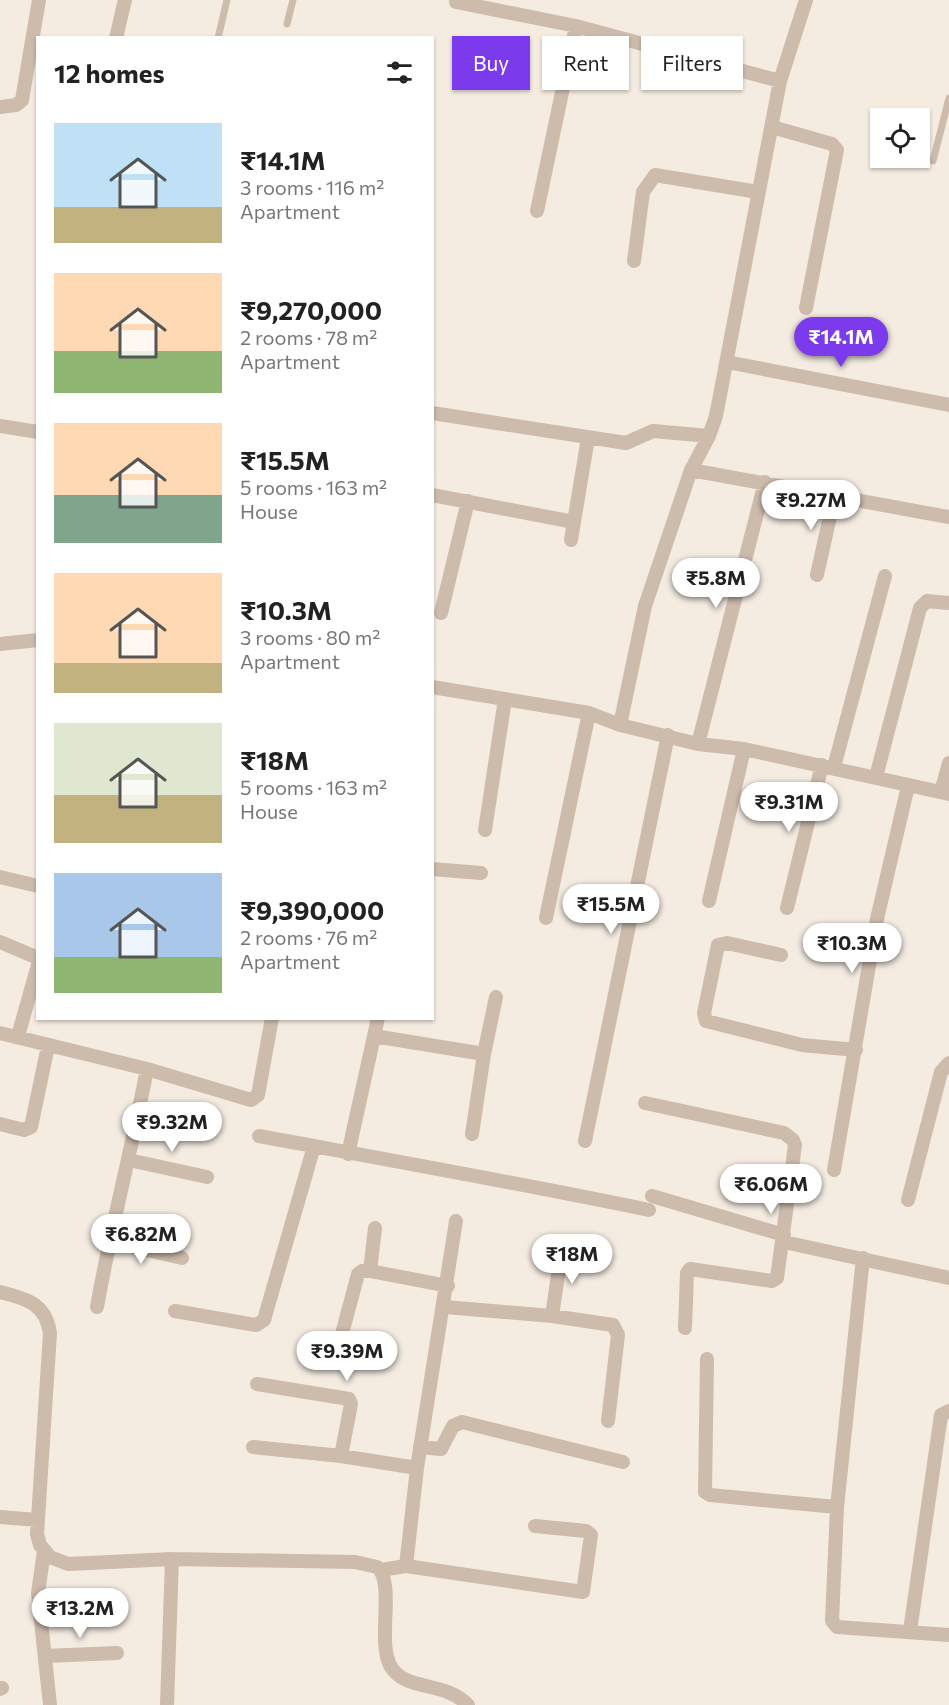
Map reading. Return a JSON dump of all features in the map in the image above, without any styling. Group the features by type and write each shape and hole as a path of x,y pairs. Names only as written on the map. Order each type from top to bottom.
{"street":[{"path":"0,107 16,105 22,100 39,0"},
{"path":"116,36 125,0"},
{"path":"620,725 645,606 691,470 709,436 727,362 780,81 806,0"},
{"path":"456,2 576,26 780,81"},
{"path":"537,211 576,26"},
{"path":"772,127 832,144 837,150 806,308"},
{"path":"634,261 643,192 655,175 758,192"},
{"path":"727,362 949,405"},
{"path":"434,413 626,443 653,430 709,436"},
{"path":"0,426 36,432"},
{"path":"571,540 588,438"},
{"path":"691,470 835,494 949,517"},
{"path":"698,744 765,482"},
{"path":"817,575 835,494"},
{"path":"434,495 574,522"},
{"path":"441,613 468,501"},
{"path":"787,908 885,576"},
{"path":"876,777 920,608 927,601 949,603"},
{"path":"0,644 36,636"},
{"path":"434,687 589,713 620,725 698,744 744,749 945,793 949,764"},
{"path":"485,830 505,699"},
{"path":"546,918 589,713"},
{"path":"585,1141 668,735"},
{"path":"709,902 744,749"},
{"path":"834,1170 877,919 908,786"},
{"path":"434,869 482,873"},
{"path":"0,877 36,886"},
{"path":"0,942 36,957"},
{"path":"781,955 727,944 718,945 704,1013 706,1021 802,1045 856,1050"},
{"path":"18,1036 36,972"},
{"path":"472,1134 484,1054 496,997"},
{"path":"0,1033 147,1069 247,1100 254,1100 258,1095 272,1020"},
{"path":"348,1154 378,1020"},
{"path":"374,1036 484,1054"},
{"path":"0,1124 24,1130 31,1126 48,1046"},
{"path":"908,1200 941,1072 949,1063"},
{"path":"97,1307 108,1241 129,1160 147,1069"},
{"path":"645,1103 784,1133 793,1140 796,1151 784,1239 778,1275 775,1280 690,1269 687,1273 685,1328"},
{"path":"259,1136 348,1154 651,1203 784,1239 949,1278"},
{"path":"175,1311 256,1325 264,1320 314,1146"},
{"path":"129,1160 207,1177"},
{"path":"406,1566 420,1447 445,1307 456,1221"},
{"path":"370,1271 375,1228"},
{"path":"108,1241 182,1258"},
{"path":"552,1316 562,1248"},
{"path":"863,1258 837,1507 833,1623 837,1627 949,1635"},
{"path":"344,1330 358,1274 362,1271 448,1286"},
{"path":"0,1292 23,1297 38,1304 48,1319 50,1333 37,1534 44,1551 54,1559 68,1564 172,1559 355,1562 381,1570 406,1566 583,1592 591,1535 586,1531 535,1526"},
{"path":"445,1307 552,1316 610,1324 617,1329 608,1420"},
{"path":"707,1359 705,1492 710,1495 837,1507"},
{"path":"257,1384 349,1399 351,1404 341,1456"},
{"path":"910,1631 941,1415 949,1411"},
{"path":"420,1447 441,1449 453,1426 462,1422 623,1462"},
{"path":"253,1447 341,1456 417,1468"},
{"path":"0,1517 38,1520"},
{"path":"44,1551 38,1593 51,1705"},
{"path":"167,1705 172,1559"},
{"path":"381,1570 387,1605 384,1634 390,1665 397,1674 410,1683 440,1688 459,1696 468,1705"},
{"path":"45,1656 117,1653"}],"lane":[{"path":"218,36 227,0"},
{"path":"287,24 293,0"},
{"path":"933,161 949,98"}]}
